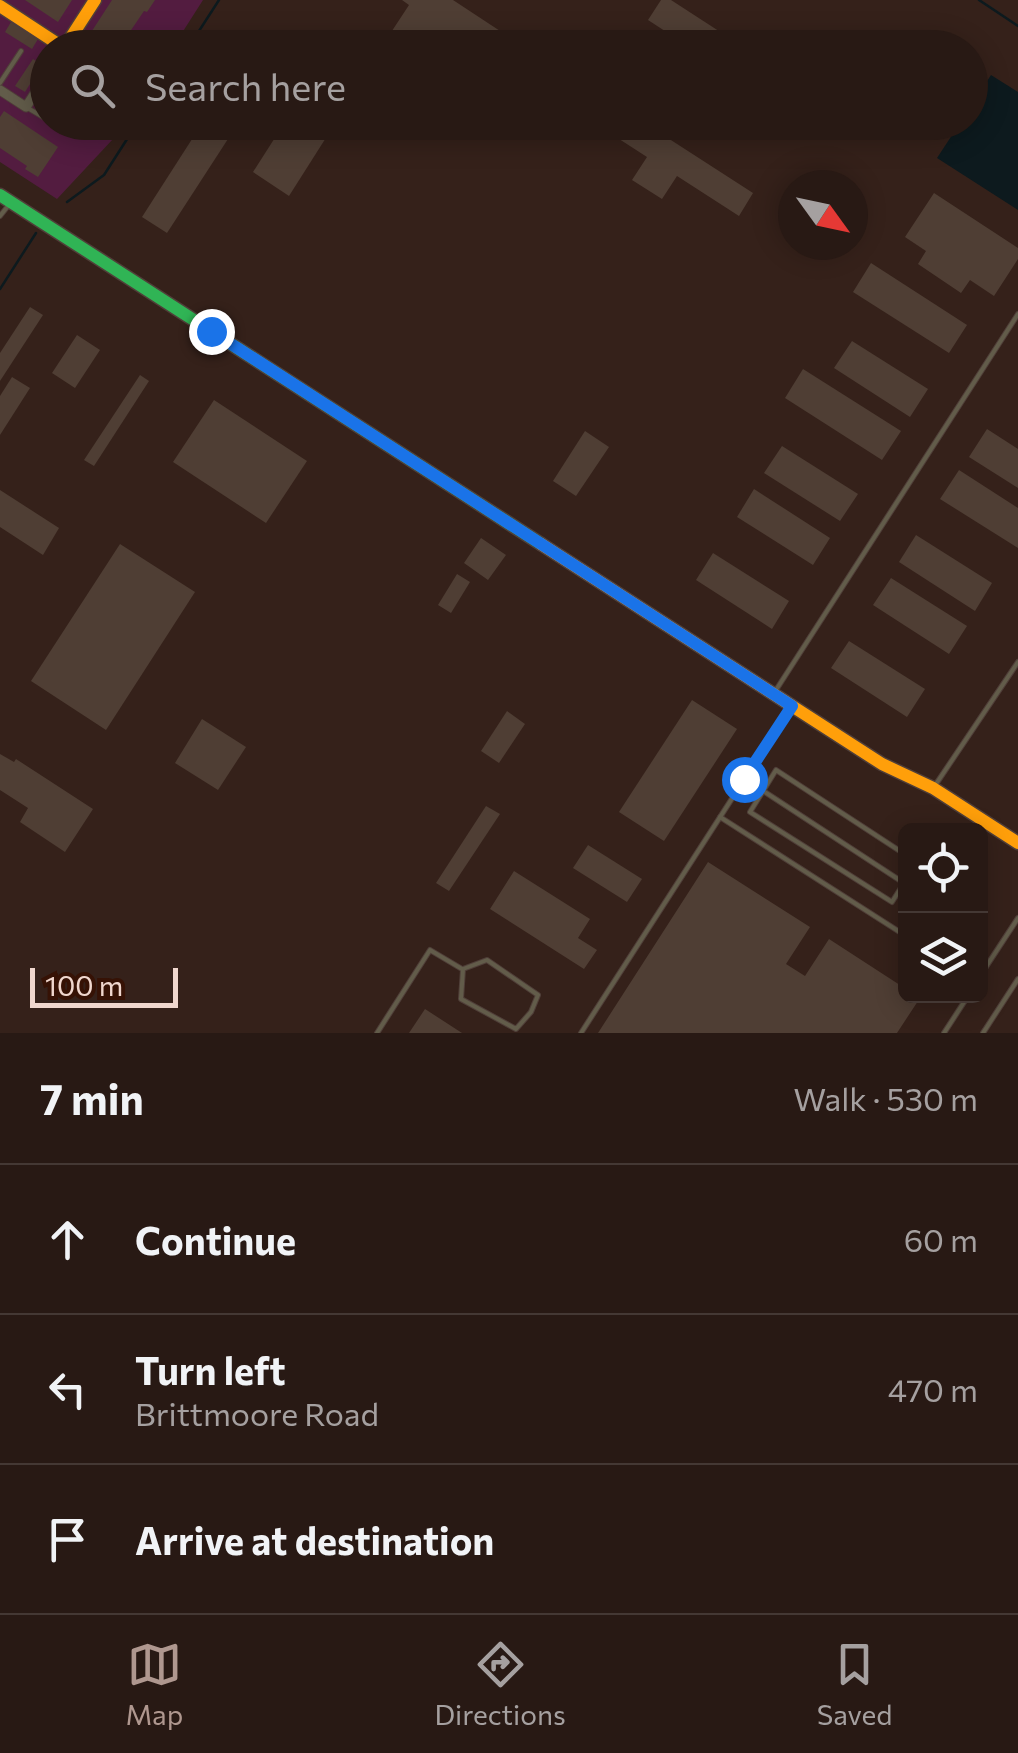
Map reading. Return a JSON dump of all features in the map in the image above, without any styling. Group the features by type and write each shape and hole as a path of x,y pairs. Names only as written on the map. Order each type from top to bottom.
{"main road":[{"path":"76,30 95,0"},
{"path":"0,6 37,30"},
{"path":"6,198 882,764 933,788 1018,843"}],"street":[{"path":"0,87 26,106 30,100"}],"lane":[{"path":"0,87 21,51"},
{"path":"26,106 30,109"},
{"path":"0,216 6,198"},
{"path":"773,694 1018,314"},
{"path":"933,788 1018,662"},
{"path":"581,1033 792,706"},
{"path":"898,850 776,770 750,812 892,902 898,893"},
{"path":"744,779 898,878"},
{"path":"720,816 898,931"},
{"path":"988,964 1018,918"},
{"path":"377,1033 430,950 462,970"},
{"path":"487,960 538,994 532,1012 516,1029 461,999 462,970 487,960"},
{"path":"984,1033 1018,980"},
{"path":"944,1033 963,1003"}],"shaded area":[{"path":"0,0 203,0 184,30 30,30 30,140 112,140 57,199 0,162"},
{"path":"991,75 1018,92 1018,210 937,158 949,140 988,140"}],"building":[{"path":"25,0 72,0 58,22"},
{"path":"112,0 155,0 131,30 93,30"},
{"path":"402,0 453,0 499,30 393,30 409,5"},
{"path":"661,0 671,0 717,30 663,30 648,20"},
{"path":"11,22 30,34 30,48 5,32"},
{"path":"30,64 30,84 25,92 15,86"},
{"path":"4,111 30,128 30,140 48,140 58,147 38,177 0,148 0,117"},
{"path":"191,140 227,140 167,233 142,217"},
{"path":"273,140 325,140 289,196 253,172"},
{"path":"621,140 671,140 753,193 739,216 677,176 662,199 632,180 647,157"},
{"path":"934,193 1018,248 1018,259 994,296 970,280 961,293 918,264 926,251 905,237"},
{"path":"871,263 967,325 949,353 853,292"},
{"path":"30,307 43,315 0,381 0,353"},
{"path":"77,335 100,350 75,388 52,373"},
{"path":"852,341 928,389 910,417 834,368"},
{"path":"803,369 901,431 882,460 785,398"},
{"path":"140,375 149,381 94,466 84,460"},
{"path":"12,377 30,388 0,435 0,396"},
{"path":"214,400 307,461 266,523 173,462"},
{"path":"987,429 1018,449 1018,488 969,457"},
{"path":"585,431 609,447 576,496 553,481"},
{"path":"782,446 858,494 840,521 764,473"},
{"path":"959,470 1018,508 1018,548 940,499"},
{"path":"754,489 830,538 813,565 737,517"},
{"path":"0,490 59,528 43,555 0,527"},
{"path":"916,535 992,583 975,611 899,562"},
{"path":"481,538 506,555 488,580 464,563"},
{"path":"120,544 195,592 106,730 31,681"},
{"path":"713,553 789,601 772,629 696,580"},
{"path":"457,574 470,582 451,613 438,605"},
{"path":"891,578 967,626 949,654 873,605"},
{"path":"849,641 925,689 907,717 831,668"},
{"path":"692,700 737,729 664,841 619,812"},
{"path":"507,711 525,724 499,763 481,751"},
{"path":"202,719 246,747 218,790 175,763"},
{"path":"0,754 14,762 16,759 93,809 65,852 20,822 28,808 0,790"},
{"path":"486,806 500,814 449,891 436,883"},
{"path":"588,845 642,879 627,902 573,868"},
{"path":"708,862 810,927 786,964 805,976 829,939 898,984 898,1003 917,1003 897,1033 598,1033"},
{"path":"514,871 590,919 578,938 597,950 584,969 490,909"},
{"path":"425,1009 462,1033 409,1033"}],"waterway":[{"path":"200,30 219,0"},
{"path":"979,0 1018,26"},
{"path":"67,202 104,175 126,140"},
{"path":"0,289 36,233"}],"traffic: fast":[{"path":"0,195 541,544"}],"traffic: slow":[{"path":"76,30 95,0"},
{"path":"0,6 37,30"},
{"path":"541,544 882,764 933,788 1018,843"}],"route":[{"path":"211,331 792,706 744,779"}]}
